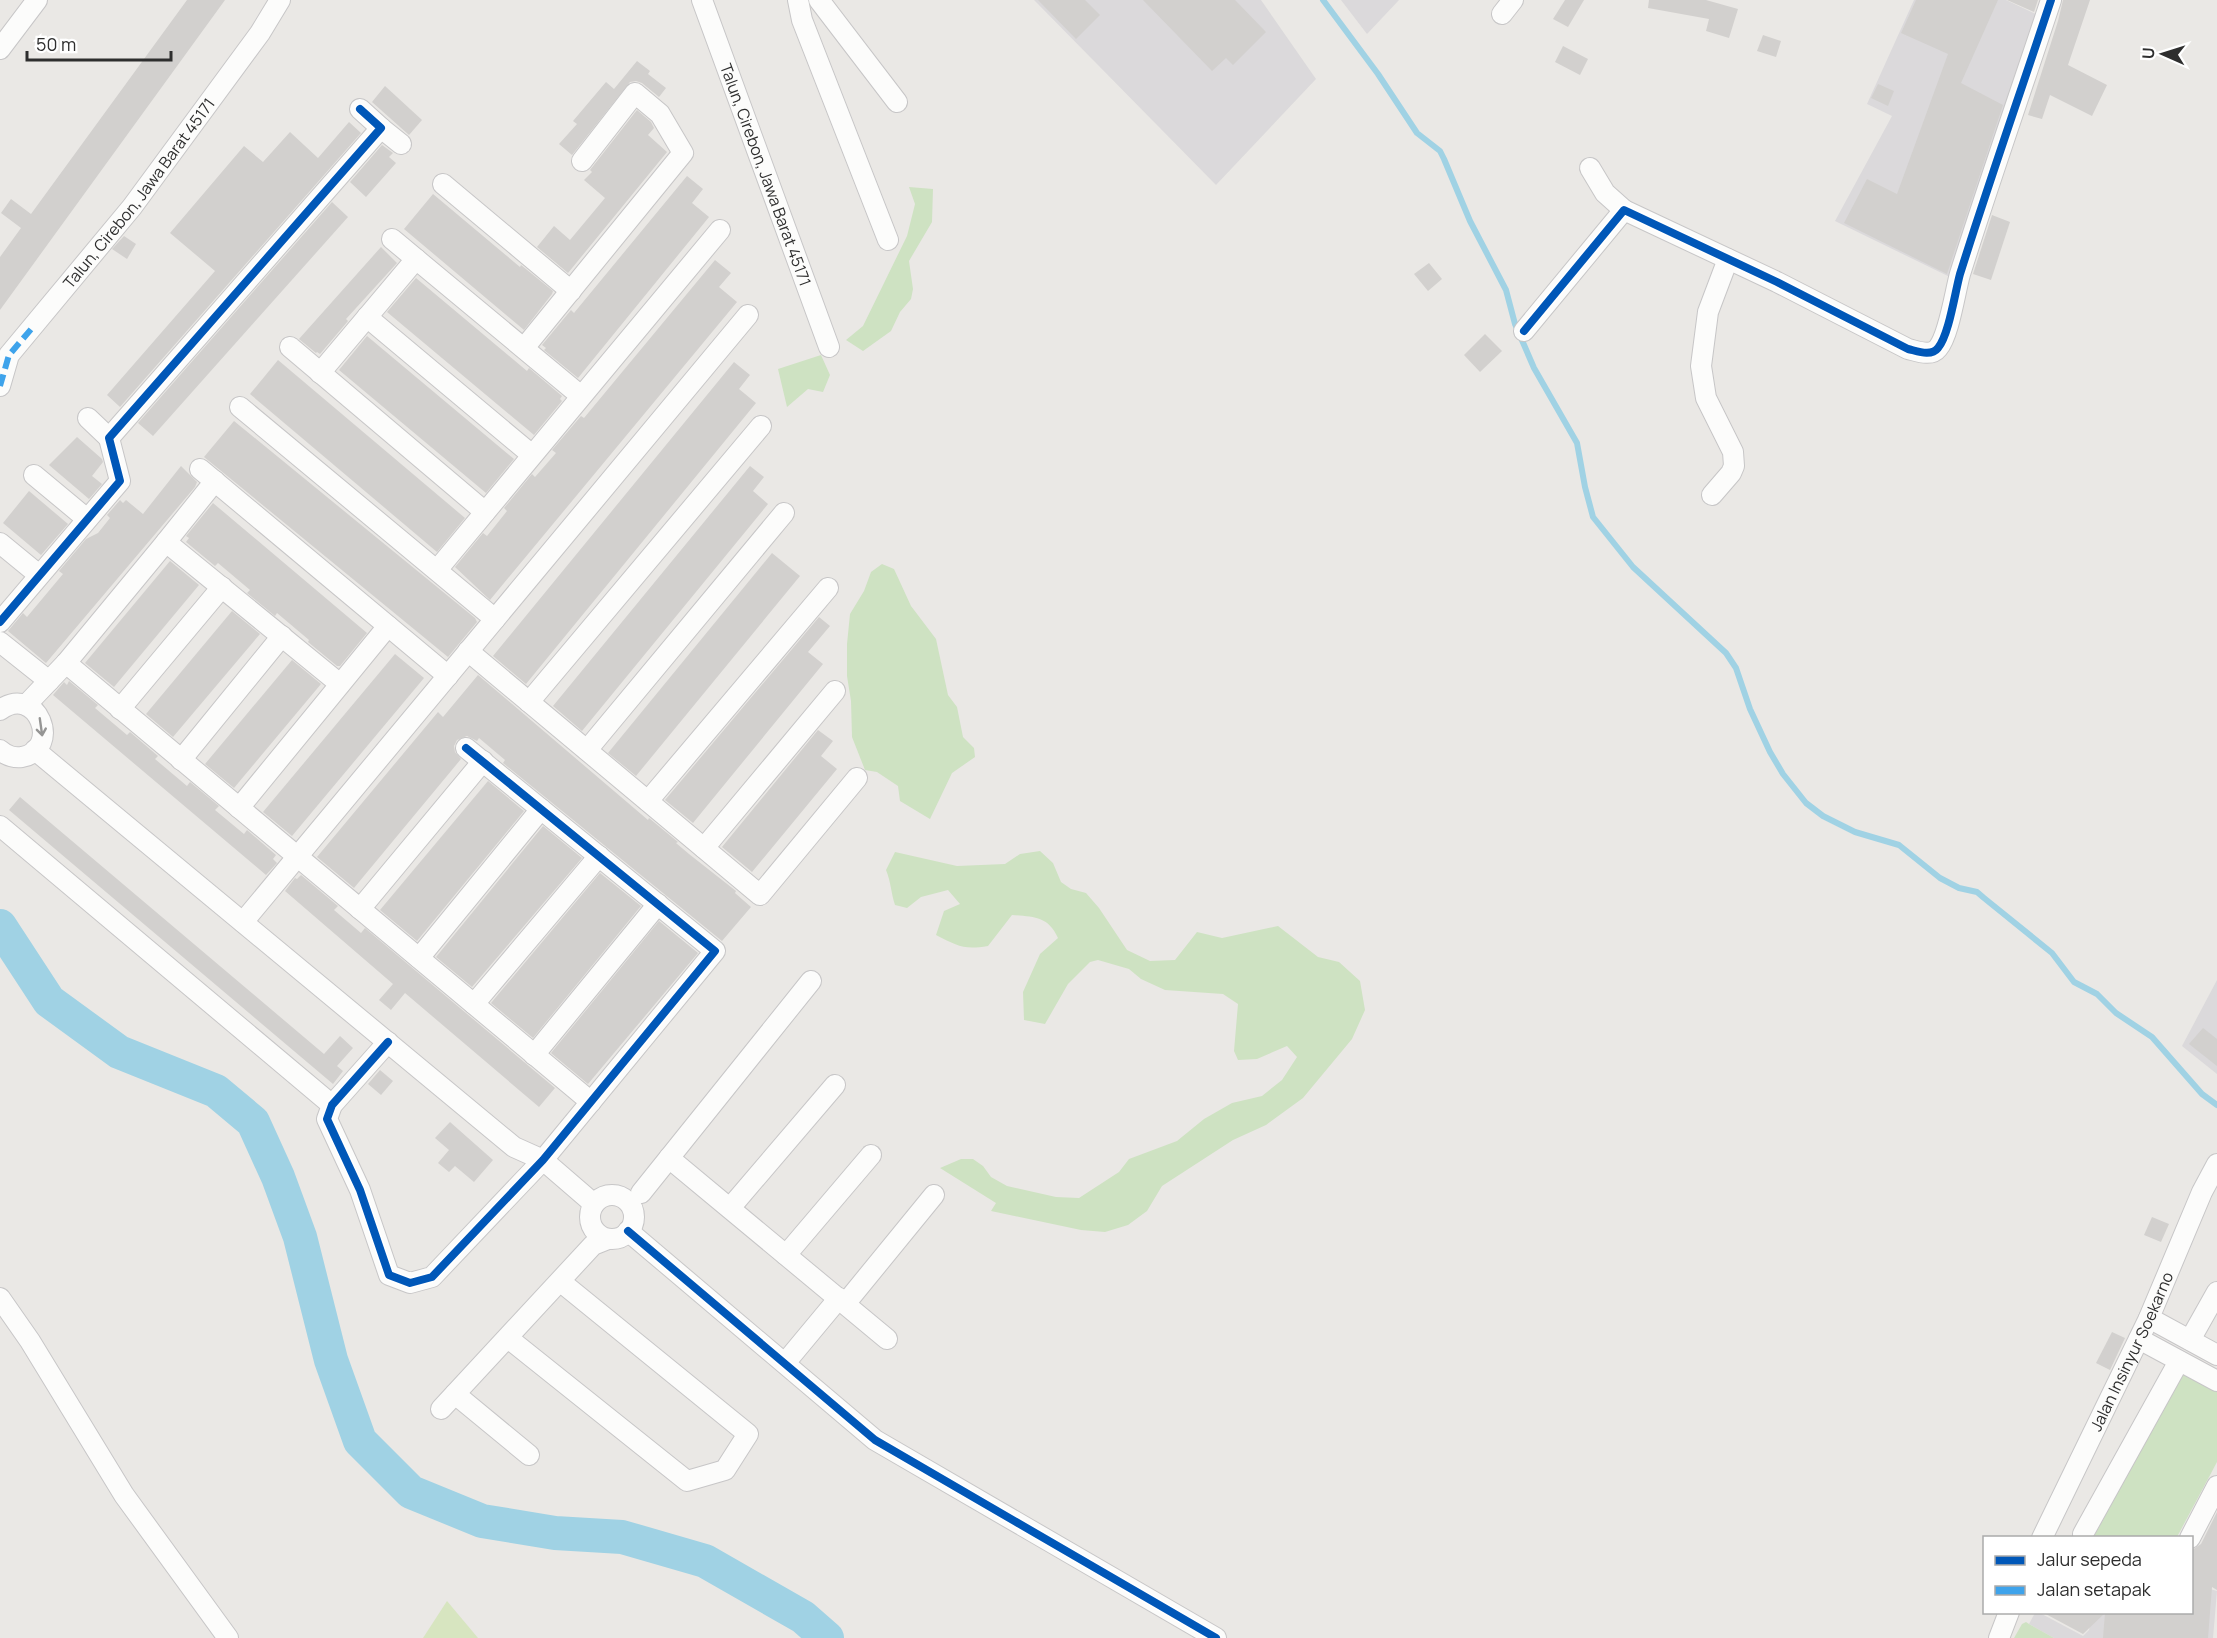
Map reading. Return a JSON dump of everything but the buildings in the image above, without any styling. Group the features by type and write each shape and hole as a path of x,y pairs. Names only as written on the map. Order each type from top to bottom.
{"street":[{"path":"0,49 37,0"},
{"name":"Talun, Cirebon, Jawa Barat 45171","path":"0,386 9,355 132,207 260,33 280,0"},
{"path":"798,0 802,20 888,240"},
{"path":"819,0 897,102"},
{"path":"1590,168 1605,193 1624,210 1777,282 1908,349 1932,352 1937,350 1943,339 1960,276 2051,0"},
{"name":"Talun, Cirebon, Jawa Barat 45171","path":"704,1 829,347"},
{"path":"524,348 683,153 660,114 635,93 582,161"},
{"path":"360,110 401,144"},
{"path":"109,438 381,128"},
{"path":"443,184 571,291"},
{"path":"1524,331 1624,210"},
{"path":"437,570 720,230"},
{"path":"393,239 581,396"},
{"path":"320,373 416,259"},
{"path":"1712,495 1731,473 1734,466 1733,452 1706,398 1701,366 1708,312 1728,259"},
{"path":"243,922 748,315"},
{"path":"367,316 532,455"},
{"path":"290,347 485,512"},
{"path":"240,406 495,619"},
{"path":"0,622 120,481 109,438 88,418"},
{"path":"529,702 761,426"},
{"path":"34,475 87,519"},
{"path":"26,705 66,663 166,542 208,475 448,676"},
{"path":"587,750 784,513"},
{"path":"166,542 340,684"},
{"path":"0,543 39,575"},
{"path":"120,709 222,587"},
{"path":"648,801 828,588"},
{"path":"239,808 388,626"},
{"path":"181,760 282,636"},
{"path":"0,642 49,681"},
{"path":"468,651 760,895 857,778"},
{"path":"66,663 591,1102"},
{"path":"704,848 835,690"},
{"path":"0,710 10,705 26,705 33,710 43,725 43,734 35,750 27,756 2,756"},
{"path":"388,1042 332,1106 327,1119 360,1190 389,1275 410,1283 432,1277 543,1160 715,951 466,748"},
{"path":"35,750 514,1147 543,1160 594,1204"},
{"path":"360,909 483,761"},
{"path":"418,958 541,809"},
{"path":"0,826 332,1106"},
{"path":"474,1004 599,856"},
{"path":"534,1055 658,904"},
{"path":"641,1193 811,981"},
{"path":"730,1208 835,1085"},
{"path":"786,1255 871,1155"},
{"path":"669,1158 887,1339"},
{"name":"Jalan Insinyur Soekarno","path":"2043,1536 2149,1318 2202,1192 2217,1164"},
{"path":"441,1409 593,1245 608,1239 619,1238 628,1231 633,1224 634,1215 631,1206 618,1195 601,1198 594,1204 590,1214 591,1225 598,1234 608,1239"},
{"path":"785,1362 842,1301 934,1195"},
{"path":"628,1231 875,1440 1216,1638"},
{"path":"508,1338 687,1481 725,1470 748,1434 561,1282"},
{"path":"2190,1340 2217,1292"},
{"path":"0,1298 30,1341 124,1495 228,1638"},
{"path":"2149,1318 2217,1355"},
{"path":"2139,1339 2217,1382"},
{"path":"2084,1534 2179,1361"},
{"path":"455,1395 528,1455"},
{"path":"2191,1536 2217,1486"},
{"path":"1999,1638 2008,1614"}],"shaded area":[{"path":"1034,0 1261,0 1316,79 1216,185"},
{"path":"1341,0 1399,0 1367,34"},
{"path":"1914,0 2006,0 2038,15 1954,279 1835,221 1892,116 1867,104"},
{"path":"2217,980 2217,1074 2182,1046"},
{"path":"2193,1584 2217,1591 2213,1638 2054,1638 2029,1624 2034,1614 2042,1614 2083,1636 2089,1630 2092,1614 2193,1614"}],"green space":[{"path":"909,187 933,189 932,222 909,261 913,289 911,299 900,312 891,331 863,351 846,340 863,326 907,236 915,204"},
{"path":"821,355 830,375 823,392 808,389 787,407 778,369"},
{"path":"882,564 894,569 911,606 936,639 948,695 957,707 963,737 974,748 975,757 952,773 930,819 900,801 898,786 877,772 865,770 852,737 851,701 847,676 850,614 864,591 871,572"},
{"path":"1040,851 1053,863 1061,882 1071,889 1086,893 1127,950 1150,961 1175,960 1197,932 1222,938 1278,926 1318,957 1339,962 1360,981 1365,1010 1352,1039 1303,1098 1266,1125 1233,1140 1162,1186 1147,1211 1128,1225 1105,1232 1081,1230 991,1211 996,1203 940,1168 961,1159 973,1159 983,1166 991,1177 1007,1186 1056,1197 1079,1198 1119,1172 1129,1159 1177,1141 1204,1119 1232,1103 1262,1096 1282,1080 1297,1057 1287,1046 1257,1059 1238,1060 1234,1051 1238,1004 1223,994 1165,990 1141,979 1129,969 1098,960 1090,962 1068,984 1045,1024 1024,1020 1023,992 1040,954 1058,938 1050,925 1034,917 1012,915 988,946 972,948 956,944 936,935 944,911 960,904 948,890 921,897 907,908 895,905 886,870 895,852 957,866 1005,864 1020,854"},
{"path":"2182,1370 2217,1388 2217,1462 2178,1536 2094,1536"},
{"path":"447,1601 478,1638 423,1638"},
{"path":"2026,1622 2054,1638 2014,1638 2022,1624"}],"waterway":[{"path":"1323,0 1378,74 1417,133 1440,151 1470,221 1506,290 1515,324 1534,368 1577,443 1593,517 1633,567 1726,653 1736,668 1750,709 1770,752 1783,774 1806,803 1823,816 1855,832 1899,845 1940,878 1959,888 1977,892 2052,953 2074,982 2097,994 2116,1013 2152,1037 2202,1094 2217,1105"},
{"path":"0,926 49,1001 119,1052 216,1091 253,1122 278,1177 300,1237 331,1360 360,1441 411,1492 482,1521 555,1533 622,1537 705,1561 803,1617 827,1638"}],"marked path":[{"path":"0,386 9,355 33,327"}],"cycle path":[{"path":"1524,331 1624,210 1777,282 1908,349 1924,353 1935,351 1945,333 1960,274 2051,0"},
{"path":"0,622 120,481 109,438 381,128 360,109"},
{"path":"388,1042 332,1105 327,1119 360,1190 389,1275 410,1283 432,1277 543,1160 715,951 466,748"},
{"path":"628,1231 875,1440 1216,1638"}]}
